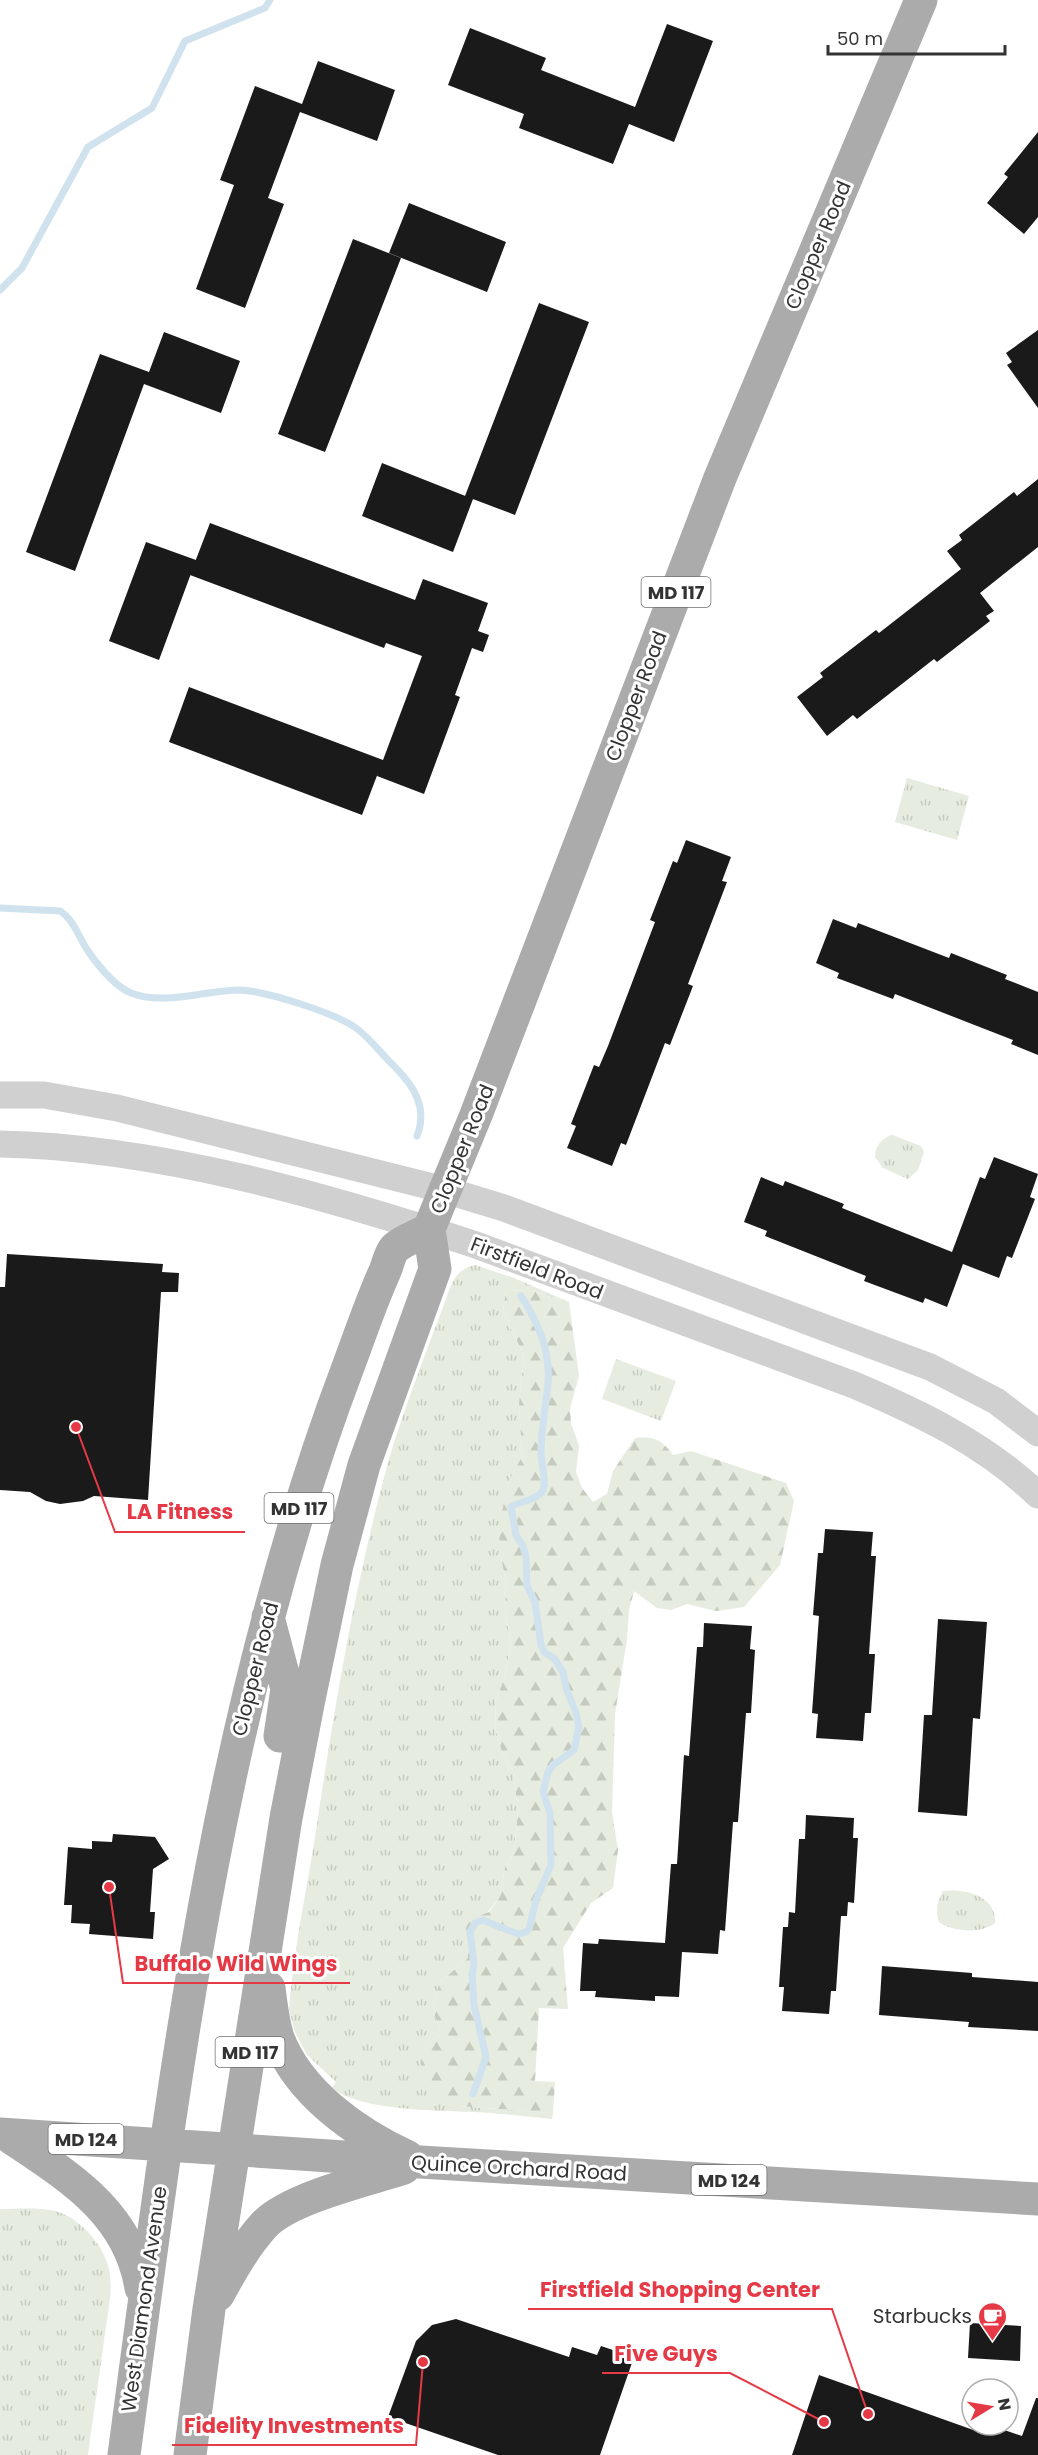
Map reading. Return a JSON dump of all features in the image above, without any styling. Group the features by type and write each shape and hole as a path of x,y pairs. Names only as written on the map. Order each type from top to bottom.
{"main road":[{"name":"Clopper Road","path":"234,2150 286,1818 337,1565 364,1465 435,1269 429,1229 476,1115 720,478 921,0"},
{"name":"Clopper Road","path":"165,2144 221,1814 268,1615 333,1407 382,1278 395,1248 429,1229"},
{"path":"268,1615 287,1689 279,1744 286,1818"},
{"path":"266,1954 272,2010 278,2037 297,2070 320,2097 355,2127 387,2147 420,2162"},
{"path":"4,2134 63,2173 92,2197 118,2226 134,2256 139,2272 142,2316"},
{"name":"Quince Orchard Road","path":"4,2134 420,2162 1038,2199"},
{"name":"West Diamond Avenue","path":"124,2455 165,2144"},
{"name":"MD 117","path":"190,2455 209,2309 234,2150"},
{"path":"209,2309 242,2254 264,2225 279,2213 297,2203 420,2162"}],"street":[{"path":"0,1080 44,1095 117,1108 445,1190 504,1208 930,1367 996,1401 1038,1433"},
{"path":"0,1095 44,1095"},
{"name":"Firstfield Road","path":"0,1144 86,1150 162,1162 275,1186 429,1229 489,1249 665,1317 854,1385 908,1408 972,1443 1038,1495"}],"green space":[{"path":"907,778 969,796 957,840 895,822"},
{"path":"892,1135 921,1146 924,1152 918,1170 908,1179 883,1168 875,1157 880,1143"},
{"path":"475,1265 514,1278 569,1302 532,1291 506,1290 503,1311 524,1356 519,1403 522,1456 508,1483 500,1553 506,1582 505,1613 511,1642 505,1676 495,1703 496,1731 502,1752 513,1771 518,1809 514,1852 505,1867 500,1897 465,1939 468,1958 439,1983 433,2010 441,2033 426,2047 458,2106 553,2113 552,2119 492,2113 408,2109 364,2102 346,2096 332,2088 336,2082 307,2055 295,2032 289,2010 297,1943 336,1702 352,1616 381,1489 404,1412 450,1288 460,1273"},
{"path":"506,1290 532,1291 569,1302 579,1376 570,1408 571,1423 579,1446 576,1472 582,1488 593,1502 607,1494 613,1471 635,1438 657,1440 673,1455 691,1451 786,1483 794,1501 780,1565 744,1607 716,1611 687,1604 671,1610 657,1608 634,1591 629,1610 627,1639 615,1714 612,1812 618,1850 613,1888 591,1903 563,1948 568,2009 539,2008 535,2081 555,2082 553,2113 458,2106 427,2090 418,2076 426,2047 441,2033 433,2010 439,1983 468,1958 465,1939 467,1921 489,1912 500,1897 505,1867 514,1852 518,1810 513,1771 502,1752 496,1731 495,1703 505,1676 511,1642 505,1613 506,1582 500,1553 499,1527 508,1483 522,1456 519,1403 524,1356 503,1311"},
{"path":"616,1359 676,1381 661,1421 602,1399"},
{"path":"943,1891 961,1891 985,1900 991,1906 995,1923 983,1929 959,1930 939,1922 937,1906"},
{"path":"0,2209 42,2209 65,2215 91,2235 108,2264 109,2304 88,2455 0,2455"}],"building":[{"path":"667,24 713,41 674,142 629,124 613,164 519,128 524,114 448,85 470,28 546,58 541,70 635,107"},
{"path":"318,61 395,90 377,141 300,112 268,198 284,204 245,308 196,289 234,185 220,180 255,86 302,104"},
{"path":"1038,132 1038,217 1024,234 987,203 1008,177 1004,174"},
{"path":"409,203 506,242 487,292 389,253"},
{"path":"353,239 401,258 325,452 278,434"},
{"path":"539,303 589,322 515,515 465,496"},
{"path":"1038,330 1038,408 1007,365 1012,362 1006,353"},
{"path":"164,332 240,361 221,413 144,384 75,571 26,552 100,354 149,372"},
{"path":"382,463 473,499 453,552 362,516"},
{"path":"1038,479 1038,547 980,593 994,611 986,616 990,621 937,662 934,659 857,719 853,715 827,736 797,697 823,677 820,673 876,630 879,633 961,569 947,551 962,540 959,535 1014,492 1017,496"},
{"path":"210,523 415,600 423,579 488,603 478,631 489,635 483,652 472,648 455,695 460,697 424,794 377,776 378,773 362,815 169,742 189,687 383,760 422,656 386,643 384,648 190,575"},
{"path":"146,542 196,560 159,660 109,641"},
{"path":"686,840 731,857 722,881 727,882 688,984 693,986 670,1045 665,1043 626,1145 621,1143 612,1166 567,1148 576,1126 571,1124 594,1065 599,1067 608,1046 655,922 650,920 673,861 677,863"},
{"path":"833,919 856,928 858,923 949,958 951,953 1007,975 1005,979 1038,992 1038,1055 1011,1044 1013,1040 895,994 893,999 837,978 839,973 816,963"},
{"path":"994,1157 1038,1174 1030,1197 1035,1199 1012,1258 1007,1256 999,1278 963,1264 947,1307 925,1298 923,1303 864,1281 866,1276 765,1236 767,1231 744,1222 761,1177 783,1186 785,1181 844,1204 842,1208 952,1252 980,1177 985,1179"},
{"path":"7,1254 163,1264 162,1272 179,1273 178,1292 161,1292 148,1500 94,1496 83,1501 60,1504 46,1501 30,1492 0,1490 0,1287 5,1287"},
{"path":"825,1529 873,1532 871,1556 876,1556 869,1654 875,1654 871,1713 865,1713 863,1741 816,1738 818,1714 812,1713 819,1616 813,1615 818,1553 823,1553"},
{"path":"938,1619 987,1622 980,1719 973,1718 967,1816 918,1812 924,1715 932,1715"},
{"path":"704,1623 752,1626 750,1649 755,1650 751,1713 746,1713 738,1822 733,1822 725,1931 720,1930 718,1954 682,1952 679,1997 655,1996 655,2001 595,1997 596,1991 580,1991 583,1943 598,1944 599,1939 665,1943 671,1864 677,1864 684,1755 689,1756 697,1647 703,1647"},
{"path":"806,1815 854,1818 853,1838 858,1838 854,1903 848,1902 847,1916 841,1916 836,1991 831,1991 829,2014 782,2011 784,1987 779,1987 783,1927 788,1927 789,1912 795,1913 799,1839 805,1839"},
{"path":"113,1834 155,1837 169,1859 153,1869 150,1912 155,1912 153,1939 89,1934 90,1924 71,1923 72,1905 64,1905 68,1847 92,1849 92,1841 112,1842"},
{"path":"882,1966 972,1973 972,1977 1038,1982 1038,2031 968,2027 969,2022 879,2015"},
{"path":"456,2319 569,2357 572,2347 597,2355 601,2346 634,2357 600,2455 498,2455 388,2417 416,2341 432,2325"},
{"path":"970,2323 1021,2326 1020,2361 968,2358"},
{"path":"819,2375 960,2425 960,2437 1022,2436 1036,2398 1038,2398 1038,2455 792,2455"}],"waterway":[{"path":"0,290 22,268 88,147 152,108 185,41 265,8 270,0"},
{"path":"0,908 60,911 65,914 100,967 112,980 131,993 144,997 171,998 227,991 252,991 300,1004 346,1022 367,1037 402,1074 413,1090 421,1116 417,1136"},
{"path":"473,2094 486,2057 474,2005 472,1975 474,1964 470,1932 475,1923 483,1920 519,1934 529,1929 536,1900 551,1865 550,1813 543,1792 548,1772 553,1765 574,1750 579,1726 563,1672 554,1658 545,1653 541,1645 535,1602 527,1586 526,1557 523,1546 516,1535 511,1507 541,1493 544,1482 541,1444 548,1383 547,1360 538,1327 521,1296"}],"place":[{"name":"LA Fitness","path":"76,1427"},
{"name":"Buffalo Wild Wings","path":"109,1887"},
{"name":"Starbucks","path":"993,2342"},
{"name":"Fidelity Investments","path":"423,2362"},
{"name":"Firstfield Shopping Center","path":"868,2414"},
{"name":"Five Guys","path":"824,2422"}]}
